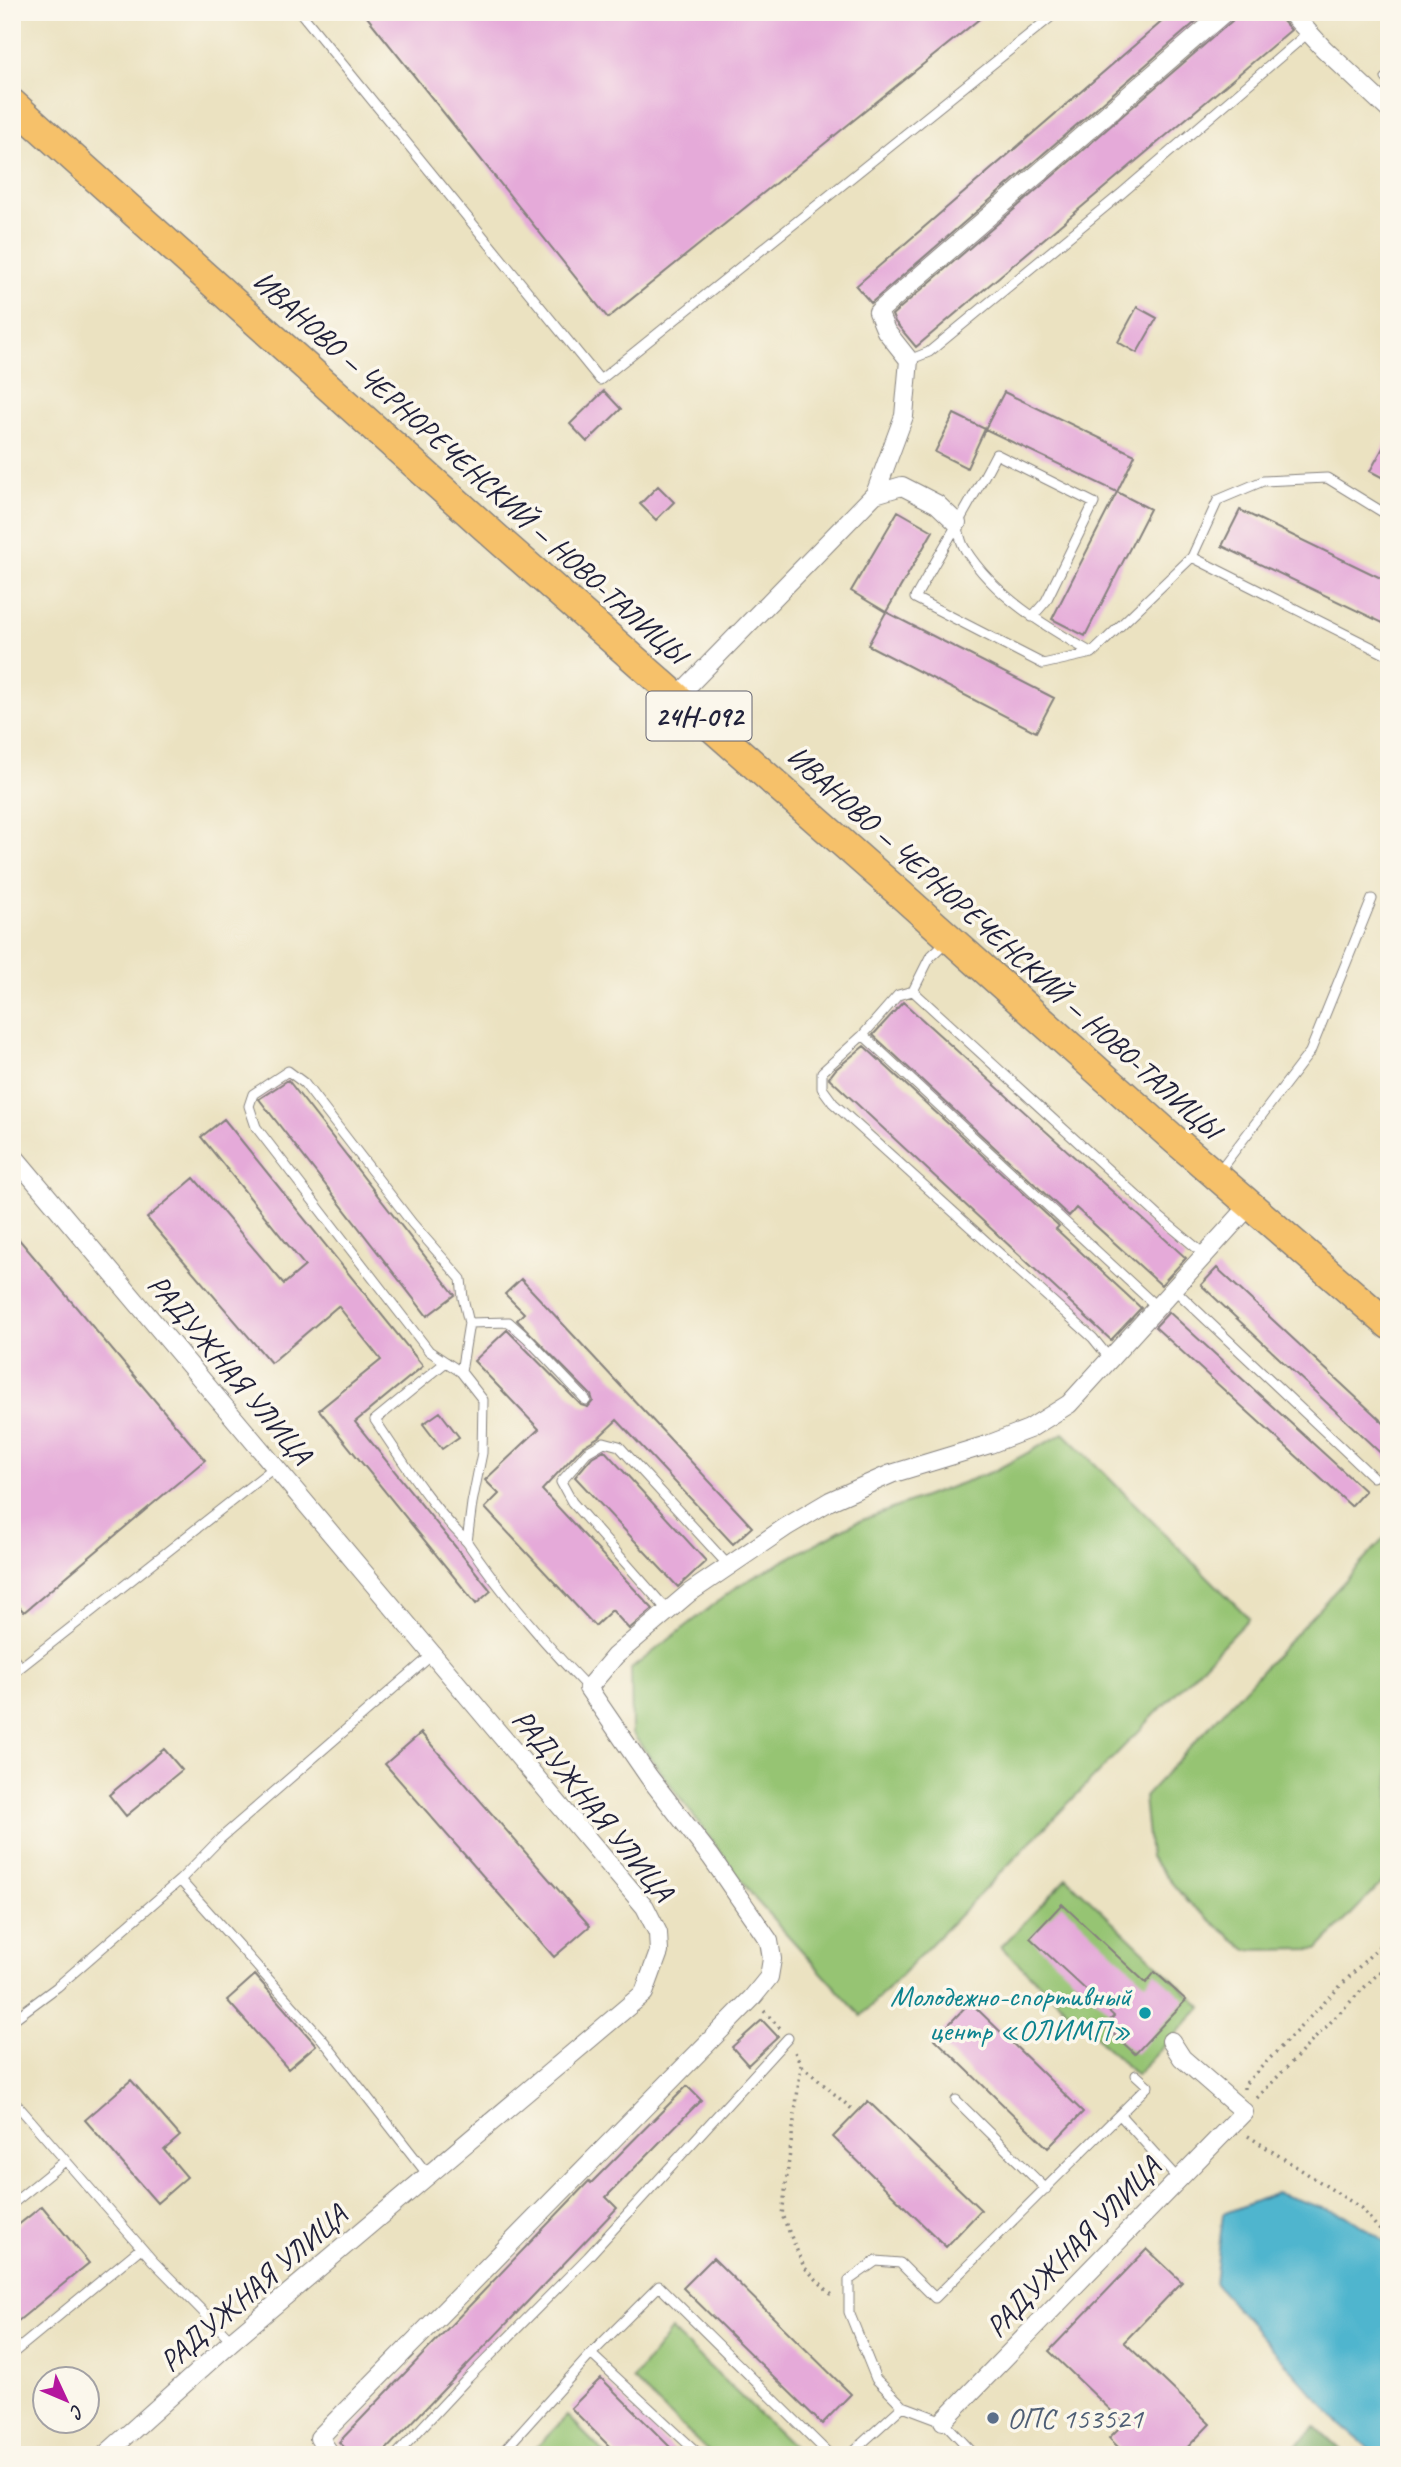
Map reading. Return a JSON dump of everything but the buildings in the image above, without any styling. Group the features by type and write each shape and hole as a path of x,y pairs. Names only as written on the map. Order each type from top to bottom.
{"main road":[{"name":"ИВАНОВО — ЧЕРНОРЕЧЕНСКИЙ — НОВО-ТАЛИЦЫ","path":"12,103 507,547 1216,1176 1389,1325"}],"street":[{"path":"677,696 875,494 904,416 909,360 886,331 878,312 1225,12"},
{"path":"1290,12 1389,110"},
{"path":"875,494 902,486 937,504 957,523"},
{"name":"РАДУЖНАЯ УЛИЦА","path":"12,1154 646,1907 658,1933 659,1952 644,1993 232,2341 105,2455"},
{"path":"330,2454 319,2438 752,1998 769,1976 772,1959 769,1941 718,1867 649,1777 588,1688 615,1656 668,1611 728,1565 830,1501 891,1474 990,1444 1029,1429 1069,1404 1250,1205"},
{"path":"1171,2041 1182,2058 1244,2112"},
{"name":"РАДУЖНАЯ УЛИЦА","path":"943,2421 1244,2112"}],"lane":[{"path":"300,12 600,380 1057,12"},
{"path":"909,360 929,352 1122,193 1309,32"},
{"path":"1389,76 1386,79 1389,82"},
{"path":"1032,617 1046,601 1094,503 996,454 971,504 957,523 915,597 1043,664 1092,653 1192,557 1218,500 1263,481 1327,478 1389,516"},
{"path":"957,523 964,547 990,580 1020,609 1092,653"},
{"path":"1192,557 1389,656"},
{"path":"1216,1176 1310,1052 1372,899"},
{"path":"950,938 930,957 913,991 898,995 863,1035 822,1072 822,1088 833,1102 1093,1338 1110,1359"},
{"path":"913,991 1162,1219 1205,1255"},
{"path":"863,1035 1157,1307"},
{"path":"461,1372 469,1323 461,1279 412,1223 304,1083 288,1071 253,1094 249,1106 256,1127 429,1351 461,1372 483,1400 482,1453 467,1542"},
{"path":"1174,1289 1373,1476"},
{"path":"469,1323 509,1322 586,1400"},
{"path":"446,1362 375,1420 426,1496 467,1542 530,1628 588,1688"},
{"path":"668,1611 572,1502 561,1482 587,1452 604,1442 620,1446 728,1565"},
{"path":"12,1674 276,1466"},
{"path":"13,2020 57,1987 180,1880 221,1838 433,1654"},
{"path":"12,1657 20,1667"},
{"path":"180,1880 322,2039 428,2175"},
{"path":"396,2455 588,2257 788,2038"},
{"path":"975,2455 943,2421 903,2406 876,2379 849,2312 849,2280 876,2261 900,2263 935,2298 1148,2085 1136,2076"},
{"path":"12,2099 141,2248 232,2341"},
{"path":"956,2100 1046,2189"},
{"path":"1120,2115 1178,2179"},
{"path":"12,2204 65,2161"},
{"path":"12,2354 141,2248"},
{"path":"500,2455 591,2354 659,2286 830,2455"},
{"path":"591,2354 700,2455"},
{"path":"849,2455 903,2406"}],"path":[{"path":"1244,2112 1244,2085 1389,1936"},
{"path":"1244,2112 1389,1962"},
{"path":"752,1998 788,2038 801,2066 853,2110"},
{"path":"801,2066 782,2215 804,2267 849,2312"},
{"path":"1248,2136 1361,2208 1389,2241"}],"green space":[{"path":"1064,1433 1249,1618 861,2016 756,1900 632,1733 631,1669 739,1585 854,1523 994,1471"},
{"path":"1389,1533 1389,1875 1318,1949 1247,1950 1187,1901 1150,1857 1144,1797"},
{"path":"1067,1878 1202,2007 1136,2075 1001,1947"},
{"path":"671,2330 802,2455 712,2455 633,2380"},
{"path":"567,2416 606,2455 529,2455"},
{"path":"1316,2427 1343,2455 1286,2455"}],"water":[{"path":"1276,2193 1345,2215 1389,2244 1389,2452 1377,2455 1341,2425 1215,2284 1223,2214"}],"place":[{"name":"Молодежно-спортивный центр «ОЛИМП»","path":"1145,2013"},
{"name":"ОПС 153521","path":"993,2418"}]}
